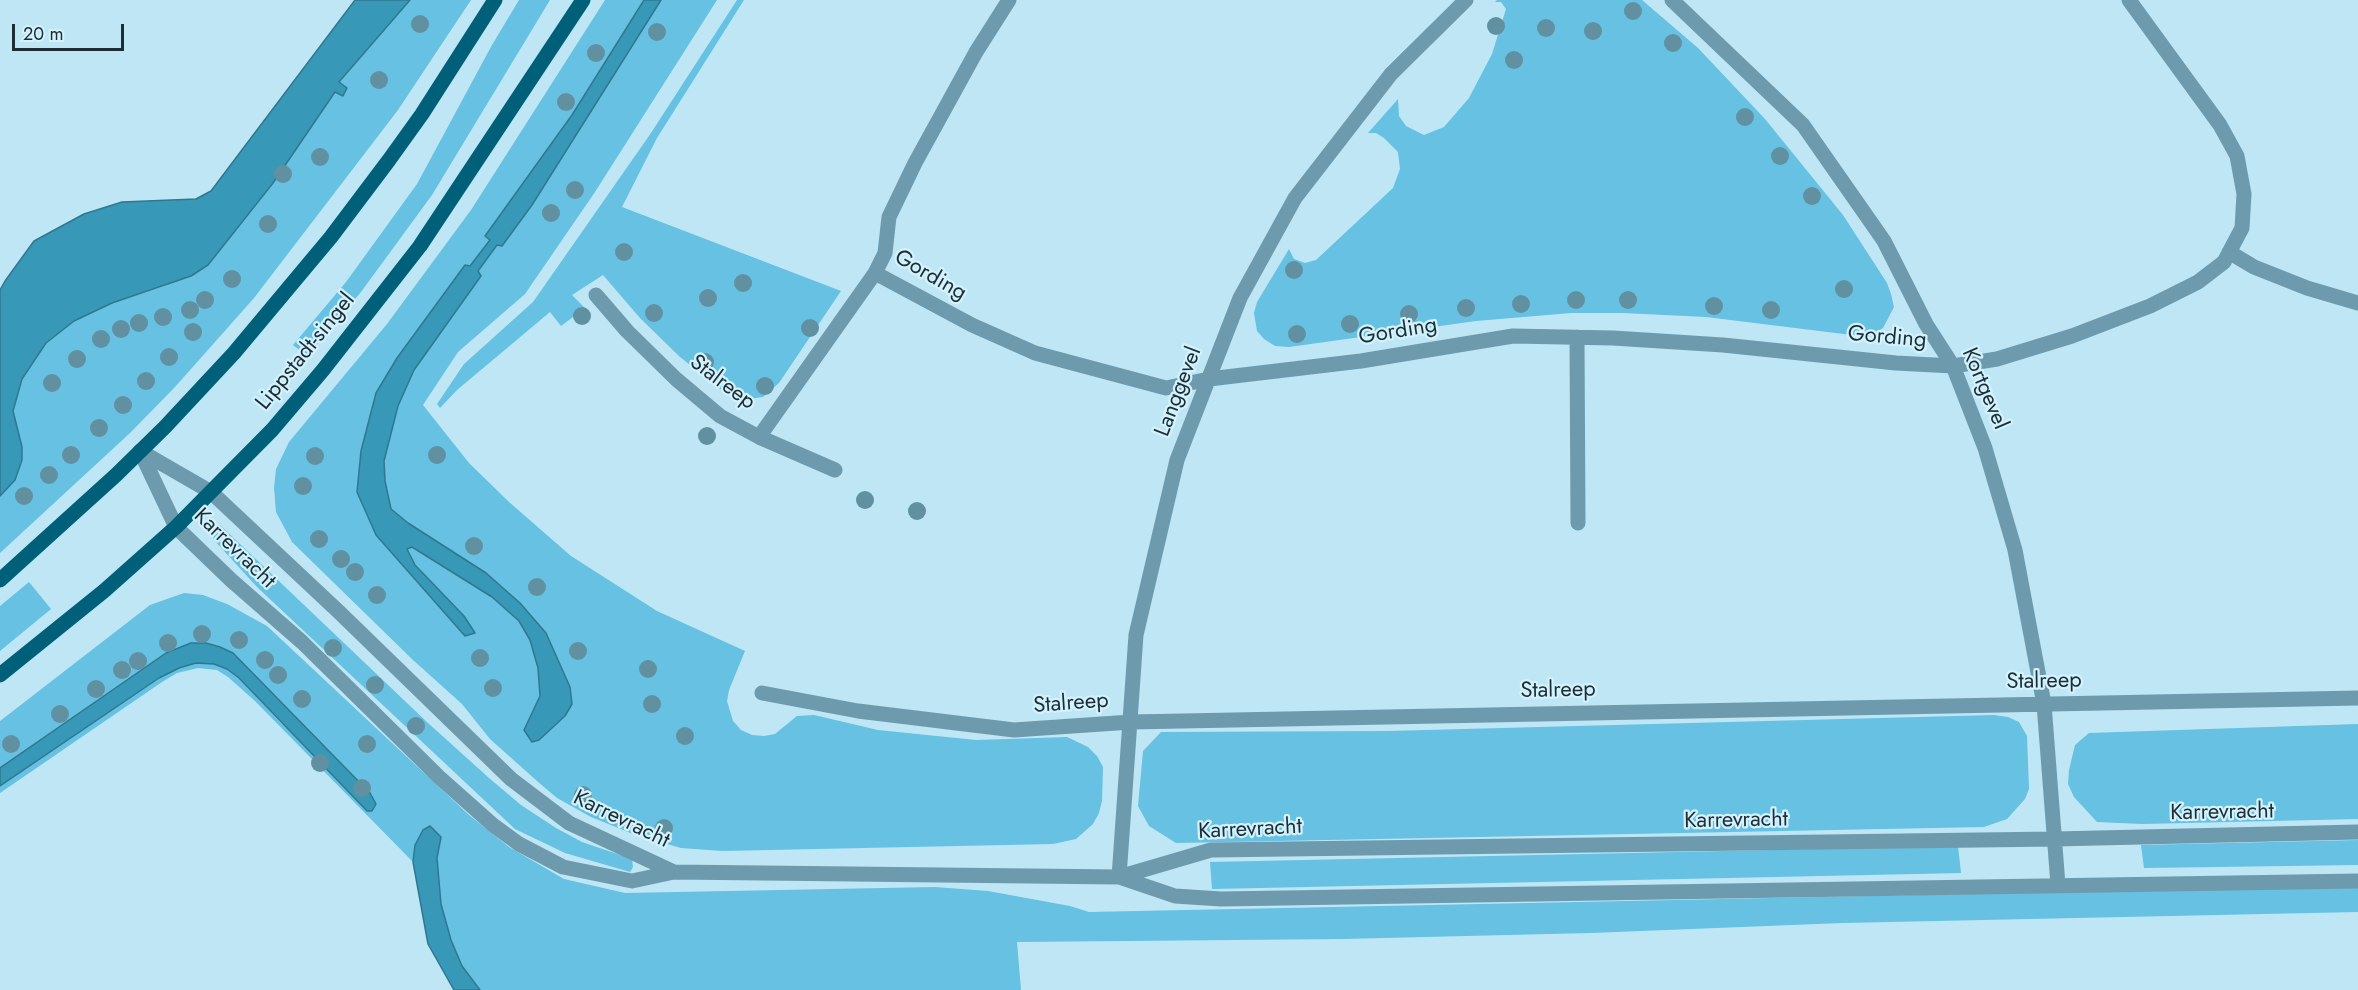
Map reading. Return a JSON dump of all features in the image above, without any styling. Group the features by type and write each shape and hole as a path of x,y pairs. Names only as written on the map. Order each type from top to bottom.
{"main road":[{"path":"0,580 140,451 234,353 331,237 422,114 495,0"},
{"name":"Lippstadt-singel","path":"0,675 104,591 176,527 272,430 323,370 420,246 583,0"}],"street":[{"name":"Gording","path":"1009,0 976,52 915,163 889,217 885,253 875,273 972,325 1035,353 1166,388 1209,379 1361,361 1513,336 1723,345 1896,363 1953,366 1997,359 2061,340 2150,306 2198,282 2224,262 2242,228 2244,194 2237,156 2220,125 2129,0"},
{"name":"Langgevel","path":"1119,877 1136,635 1177,460 1240,298 1295,198 1391,74 1466,0"},
{"name":"Kortgevel","path":"1672,0 1803,125 1884,242 1926,324 1953,366 1985,448 2015,550 2044,704 2058,885"},
{"path":"2229,252 2254,267 2307,288 2358,303"},
{"name":"Stalreep","path":"596,295 627,331 676,379 720,416 759,437 875,273"},
{"path":"1577,337 1578,523"},
{"path":"759,437 835,470"},
{"name":"Karrevracht","path":"140,451 211,492 511,779 569,823 674,872"},
{"name":"Karrevracht","path":"140,451 176,527 231,580 302,642 439,777 493,825 519,844 563,867 632,882 674,872 1119,877 1210,850 2055,839 2358,832"},
{"name":"Stalreep","path":"762,693 858,711 1014,730 1131,722 2358,698"},
{"name":"Karrevracht","path":"1119,877 1175,896 1221,899 2358,881"}],"shaded area":[{"path":"355,0 410,0 339,82 347,88 343,96 335,92 273,183 208,265 191,276 112,303 74,321 46,343 22,379 13,411 22,447 22,460 15,480 0,496 0,290 5,281 34,241 84,214 122,202 196,199 211,191"},
{"path":"410,0 471,0 398,110 254,298 175,387 130,433 0,553 0,496 15,480 22,460 22,447 13,411 22,379 46,343 74,321 112,303 164,286 208,265 273,183 335,92 342,96 339,83"},
{"path":"519,0 550,0 432,195 361,292 307,356 293,345 346,282 417,184"},
{"path":"605,0 644,0 572,115 485,236 490,240 470,266 465,266 397,358 376,393 361,451 402,565 465,636 475,633 415,565 407,549 412,547 460,576 492,597 519,621 530,640 538,668 540,696 524,730 565,716 520,603 486,573 408,523 391,509 385,481 384,461 398,406 414,370 497,244 502,246 532,205 661,0 717,0 595,192 525,294 458,352 423,405 469,463 509,502 571,556 657,611 745,651 729,690 727,701 733,721 741,730 752,735 775,734 797,716 814,715 878,730 976,740 1067,737 1088,747 1103,767 1102,801 1099,813 1093,824 1076,839 1053,844 722,851 681,848 633,834 591,817 557,798 537,781 490,739 462,704 413,660 292,542 276,512 274,488 276,469 289,442 387,324 471,210"},
{"path":"644,0 661,0 532,205 502,246 497,245 478,271 481,276 414,370 398,406 384,461 385,481 391,509 408,523 486,573 520,603 546,633 570,687 572,704 565,716 539,740 532,742 524,730 540,696 538,668 530,640 519,621 492,597 412,547 407,549 415,565 464,616 475,633 465,636 376,535 357,492 361,451 376,393 397,358 465,265 470,266 490,240 485,236 572,115"},
{"path":"737,0 744,0 657,138 622,207 841,291 779,383 763,397 742,400 720,389 680,357 640,318 603,275 572,295 585,308 561,326 550,312 457,390 440,408 437,404 464,364 533,302 651,133"},
{"path":"1497,0 1642,0 1698,48 1765,119 1843,215 1887,283 1891,294 1894,307 1883,328 1873,334 1860,336 1706,317 1571,313 1476,321 1289,347 1275,346 1264,339 1257,331 1254,313 1257,302 1289,249 1294,259 1305,263 1316,260 1393,188 1400,169 1398,152 1384,138 1376,133 1368,133 1398,99 1399,116 1406,126 1424,135 1444,127 1469,98 1492,54 1506,9 1501,2 1495,2"},
{"path":"220,525 489,778 521,805 556,828 582,842 632,859 633,867 630,872 565,853 515,829 257,587 214,540 212,530 214,526"},
{"path":"29,582 51,609 0,651 0,606"},
{"path":"184,593 203,595 227,604 267,626 469,815 509,847 564,879 625,893 935,887 988,891 1070,906 1089,912 2358,886 2358,912 1842,923 1591,933 1342,939 1017,942 1021,990 480,990 462,966 451,940 441,904 437,858 440,837 415,845 413,862 255,701 217,670 198,668 177,673 0,793 0,786 159,678 196,663 214,664 227,669 239,678 281,723 374,799 233,653 166,653 0,768 0,721 150,605"},
{"path":"191,643 206,643 233,653 370,793 376,804 372,811 367,811 239,678 227,669 214,664 196,663 159,678 0,786 0,768 166,653"},
{"path":"1994,715 2008,717 2019,722 2027,736 2029,789 2025,799 2007,819 1984,827 1176,843 1149,826 1138,806 1143,751 1161,732 1388,731"},
{"path":"2358,724 2358,819 2142,824 2097,822 2074,797 2068,784 2075,745 2089,733"},
{"path":"430,826 441,837 437,858 441,904 451,940 462,966 480,990 454,990 428,944 413,862 415,845 423,830"},
{"path":"2358,840 2358,865 2144,868 2141,845"},
{"path":"1958,846 1961,873 1212,889 1210,862"}]}
